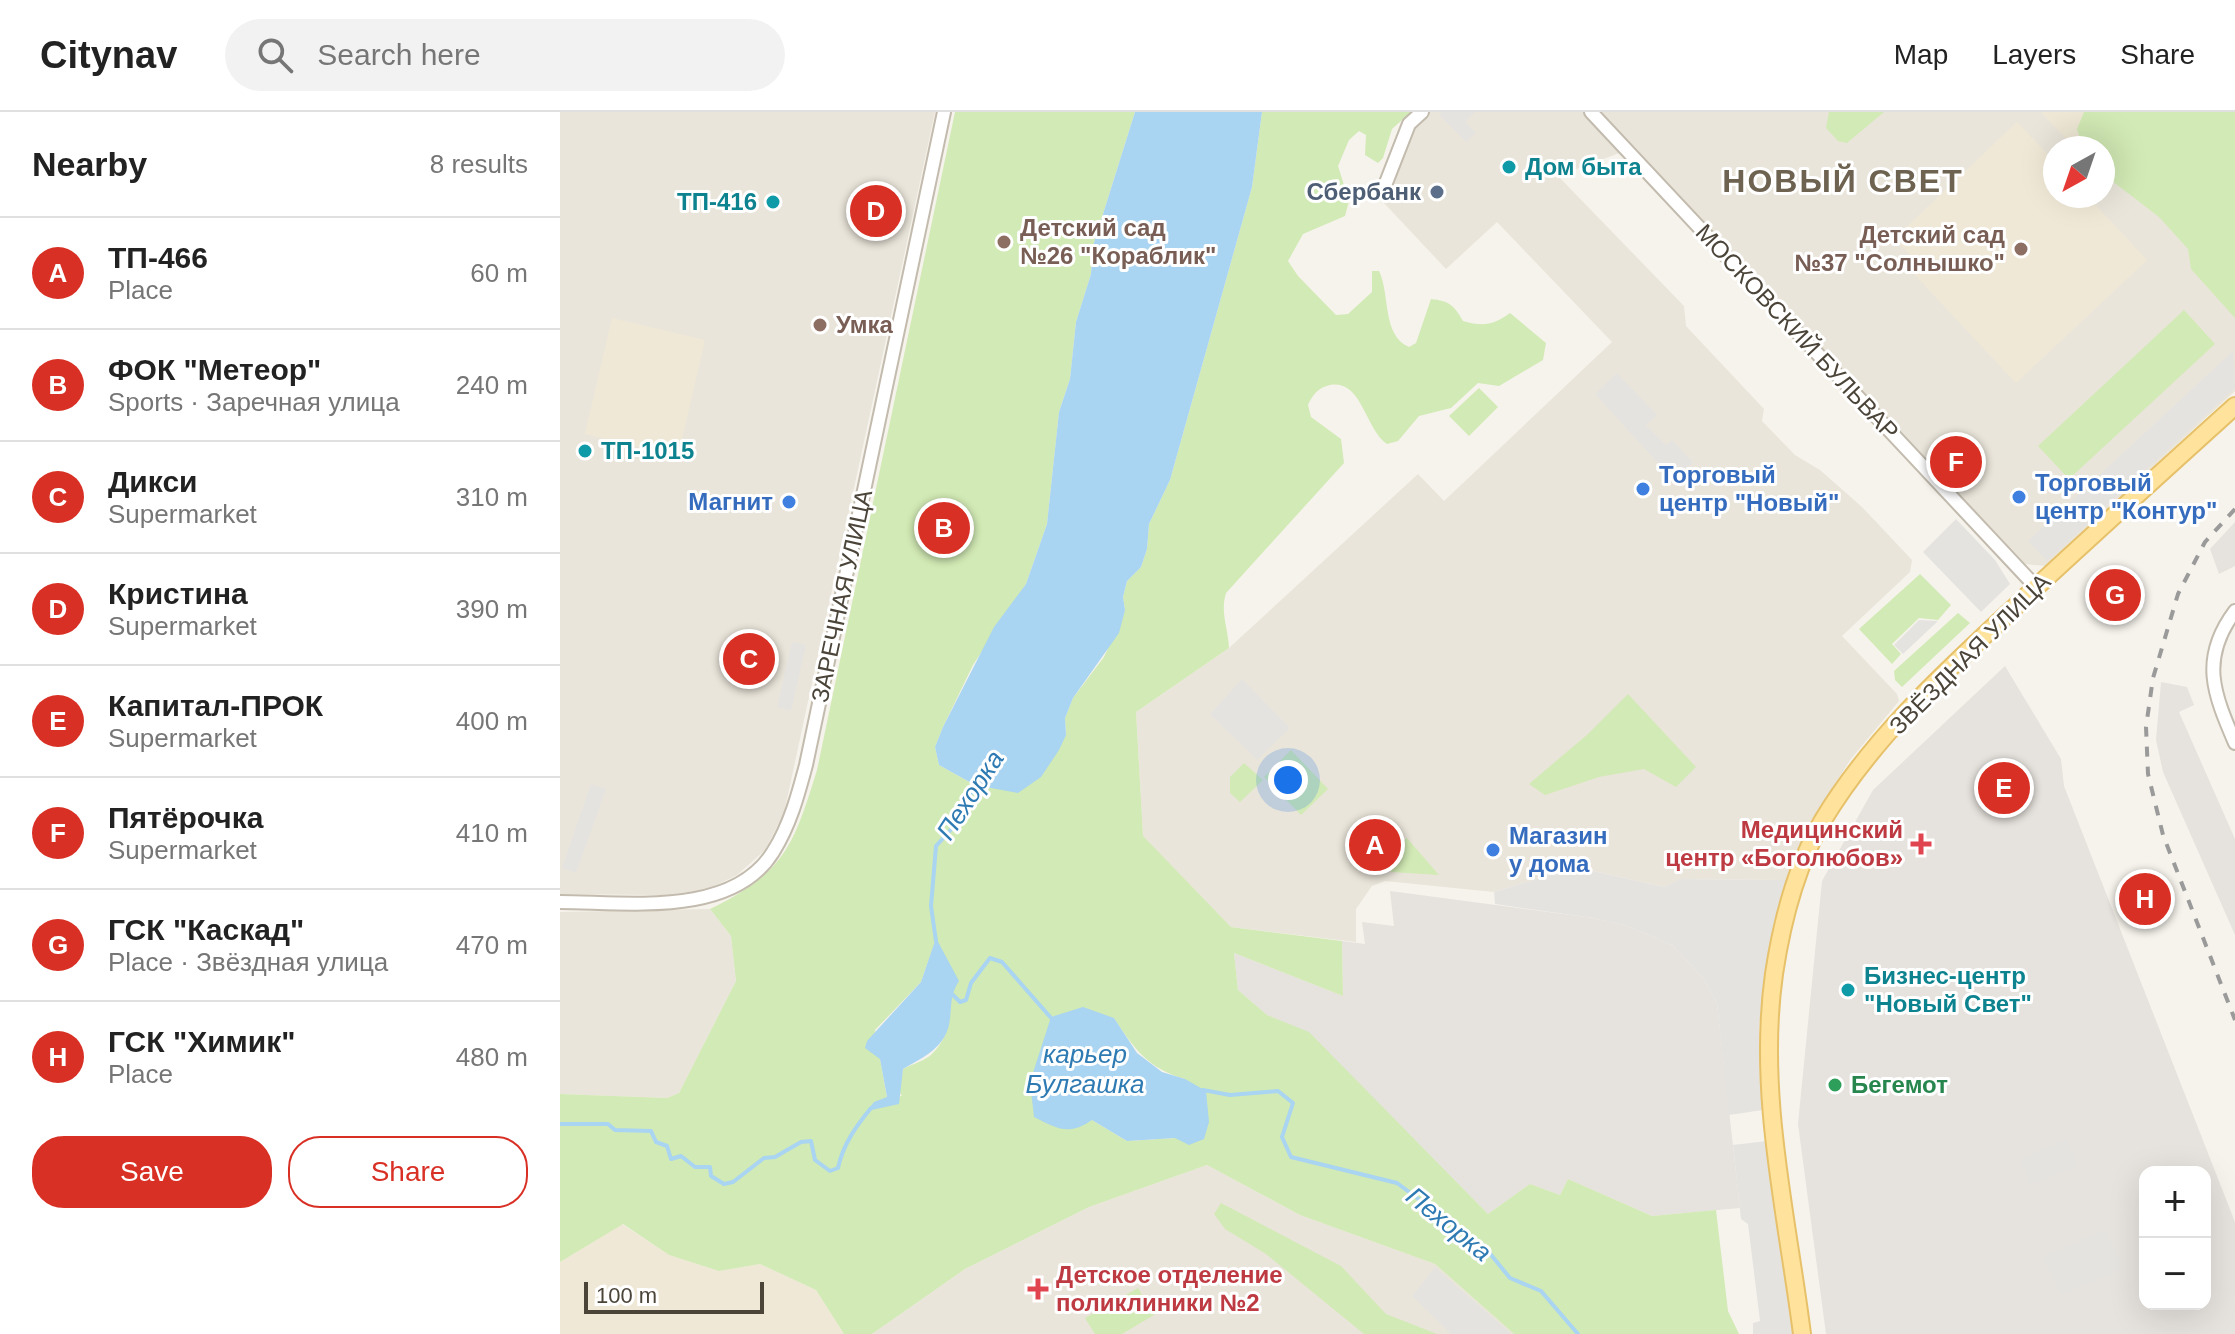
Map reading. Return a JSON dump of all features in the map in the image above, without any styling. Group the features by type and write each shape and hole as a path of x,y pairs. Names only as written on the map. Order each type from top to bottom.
{"main road":[{"name":"ЗВЁЗДНАЯ УЛИЦА","path":"1802,1334 1771,1111 1770,1053 1774,975 1798,872 1823,820 1904,714 2036,587 2235,406"}],"street":[{"name":"ЗАРЕЧНАЯ УЛИЦА","path":"560,902 665,901 708,896 726,890 744,880 772,855 791,817 806,765 944,112"},
{"path":"1382,193 1409,124 1422,112"},
{"name":"МОСКОВСКИЙ БУЛЬВАР","path":"1591,112 2036,587"},
{"path":"2235,611 2224,627 2211,676 2235,743"}],"shaded area":[{"path":"560,112 935,112 784,813 765,850 737,875 706,890 662,895 560,894"},
{"path":"1430,112 1586,112 1622,152 1558,176 1684,306 1686,326 1764,409 1762,421 1795,455 1820,470 1862,507 1912,560 1910,572 1842,636 1897,694 1899,701 1850,760 1813,820 1788,880 1682,879 1664,887 1593,871 1559,872 1494,892 1385,881 1372,886 1356,909 1356,942 1231,927 1143,837 1136,712 1229,648 1418,474 1444,501 1612,342 1497,222 1446,269 1384,203 1411,129"},
{"path":"1442,112 1475,112 1465,122 1476,133 1466,142 1439,115"},
{"path":"1601,112 2235,112 2235,391 2045,566 2025,564"},
{"path":"2041,112 2108,112 2082,136 2064,136"},
{"name":"Детский сад №37 \"Солнышко\"","path":"2017,122 2043,149 2043,208 2098,208 2147,260 2016,383 1913,273 1920,265 1894,239"},
{"path":"612,318 705,340 678,456 585,434"},
{"path":"2233,351 2235,388 2047,561 2028,541"},
{"path":"1617,373 1657,415 1646,425 1666,445 1672,440 1693,462 1686,470 1689,474 1677,484 1595,394"},
{"path":"1956,519 1995,560 2010,584 1981,612 1923,552"},
{"path":"2235,522 2235,566 2219,574 2210,549"},
{"path":"1919,620 1938,621 1903,654 1894,645"},
{"path":"792,642 806,645 791,711 777,707"},
{"path":"2005,666 2061,759 2064,786 2235,1222 2235,1334 1826,1334 1798,1124 1822,881 1873,790"},
{"path":"1242,679 1290,728 1257,760 1210,714"},
{"path":"2161,682 2187,687 2194,705 2179,712 2235,839 2235,935 2163,772 2156,740"},
{"path":"591,784 606,789 576,873 562,868"},
{"path":"1593,871 1664,887 1681,879 1788,880 1765,975 1759,1029 1763,1110 1729,1115 1717,1004 1704,979 1672,945 1627,926 1593,918 1495,904 1494,892 1559,872"},
{"path":"1390,891 1593,918 1627,926 1672,945 1704,979 1717,1004 1740,1208 1652,1216 1568,1179 1560,1195 1530,1184 1488,1214 1309,1033 1267,1015 1238,990 1234,953 1343,996 1342,941 1365,944 1362,922 1394,926"},
{"path":"710,909 731,936 736,981 679,1093 667,1098 560,1094 560,912"},
{"path":"2067,1139 2078,1166 2031,1185 2020,1159"},
{"path":"1767,1141 1793,1334 1753,1334 1753,1323 1760,1321 1748,1224 1741,1219 1733,1145"},
{"path":"1207,1165 1300,1215 1435,1264 1514,1334 872,1334 965,1269 1089,1207"},
{"path":"622,1224 669,1255 719,1271 760,1264 816,1290 844,1334 560,1334 560,1262"},
{"path":"2105,1229 2123,1268 2061,1296 2043,1257"},
{"path":"1435,1267 1510,1334 1451,1334 1412,1296"}],"green space":[{"path":"955,112 1135,112 1093,246 1091,274 1076,322 1070,379 1059,412 1047,524 1026,584 973,665 935,747 939,765 975,785 1066,735 1065,718 1073,698 1104,657 1125,610 1123,597 1127,581 1141,567 1147,549 1149,524 1170,480 1252,187 1262,112 1411,112 1392,129 1383,158 1378,163 1365,155 1366,135 1359,131 1349,140 1338,166 1349,201 1345,216 1303,234 1288,261 1298,276 1336,315 1348,314 1372,292 1372,271 1379,271 1394,334 1409,347 1416,343 1431,299 1450,305 1463,321 1470,323 1488,324 1510,313 1546,343 1543,360 1499,386 1478,383 1451,408 1419,416 1398,441 1387,444 1349,390 1341,385 1330,385 1314,395 1308,405 1311,417 1341,439 1344,463 1226,593 1224,614 1229,648 1136,712 1143,836 1231,927 1342,941 1343,996 1234,953 1238,990 1267,1015 1309,1032 1488,1214 1530,1184 1560,1195 1568,1179 1652,1216 1716,1210 1728,1311 1739,1334 1514,1334 1435,1264 1300,1215 1207,1165 1089,1207 965,1269 872,1334 844,1334 816,1290 760,1264 719,1271 669,1255 623,1224 560,1262 560,1094 667,1098 679,1093 736,981 731,936 710,909 755,882 783,854 801,819 817,770","holes":["936,939 948,984 948,1028 932,1054 903,1069 899,1092 902,1096 887,1098 875,1030 921,982","1051,1017 1114,1018 1128,1039 1152,1063 1185,1079 1175,1138 1127,1141 1092,1120"]},
{"path":"1829,112 1884,112 1847,143 1838,141 1826,128"},
{"path":"2084,112 2235,112 2235,318 2191,269 2188,249 2159,217 2115,183 2115,136 2079,136 2077,129"},
{"path":"2184,310 2215,344 2069,479 2038,446"},
{"path":"1479,388 1498,407 1469,436 1449,416"},
{"path":"1920,574 1951,605 1938,620 1919,618 1892,644 1901,654 1892,664 1859,629"},
{"path":"1958,613 1970,623 1902,687 1895,680 1894,671"},
{"path":"1628,694 1696,767 1676,787 1644,769 1599,777 1545,795 1529,784 1588,734"},
{"path":"1291,750 1328,789 1301,815 1264,777"},
{"path":"1244,763 1263,780 1240,802 1230,793 1230,777"},
{"path":"1407,838 1439,875 1392,872 1378,859"},
{"path":"1221,1203 1341,1266 1386,1314 1437,1334 1364,1334 1266,1254 1225,1229 1214,1214"},
{"path":"1138,1288 1154,1315 1122,1334 1095,1334 1085,1318"}],"water":[{"path":"1135,112 1262,112 1252,187 1170,480 1149,524 1147,549 1141,567 1127,581 1123,597 1125,610 1119,633 1073,698 1065,718 1066,735 1041,777 1018,793 975,785 939,765 935,747 994,627 1026,584 1047,524 1059,412 1070,379 1076,322 1091,274 1093,246"},
{"path":"936,938 959,981 953,995 948,1029 933,1050 903,1069 899,1104 867,1111 874,1102 887,1097 880,1059 865,1048 867,1041 921,982"},
{"name":"карьер Булгашка","path":"1083,1007 1114,1018 1137,1053 1162,1072 1185,1079 1206,1091 1209,1122 1204,1139 1189,1145 1175,1138 1127,1141 1092,1120 1077,1128 1063,1129 1034,1117 1030,1082 1051,1017"}],"waterway":[{"name":"Пехорка","path":"936,941 931,906 936,846 957,823 975,785"},
{"name":"Пехорка","path":"949,991 960,1002 966,1000 971,983 990,958 1002,962 1052,1019"},
{"name":"Пехорка","path":"1203,1090 1230,1095 1278,1091 1293,1103 1282,1137 1291,1157 1397,1183 1487,1250 1510,1278 1541,1291 1578,1334"},
{"path":"560,1124 608,1124 615,1130 651,1131 656,1142 667,1146 671,1159 681,1156 695,1167 710,1167 711,1176 724,1184 733,1182 764,1158 775,1157 801,1142 811,1141 815,1160 830,1171 838,1168 847,1143 871,1108"}],"railway":[{"path":"2235,509 2205,542 2178,594 2153,678 2146,727 2148,774 2163,835 2235,1020"}],"place":[{"name":"Дом быта","path":"1509,167"},
{"name":"Сбербанк","path":"1437,192"},
{"name":"ТП-416","path":"773,202"},
{"name":"Кристина","path":"876,211"},
{"name":"Детский сад №26 \"Кораблик\"","path":"1004,242"},
{"name":"Детский сад №37 \"Солнышко\"","path":"2021,249"},
{"name":"Умка","path":"820,325"},
{"name":"ТП-1015","path":"585,451"},
{"name":"Пятёрочка","path":"1956,462"},
{"name":"Торговый центр \"Новый\"","path":"1643,489"},
{"name":"Торговый центр \"Контур\"","path":"2019,497"},
{"name":"Магнит","path":"789,502"},
{"name":"ФОК \"Метеор\"","path":"944,528"},
{"name":"ГСК \"Каскад\"","path":"2115,595"},
{"name":"Дикси","path":"749,659"},
{"name":"Капитал-ПРОК","path":"2004,788"},
{"name":"Медицинский центр «Боголюбов»","path":"1921,844"},
{"name":"ТП-466","path":"1375,845"},
{"name":"Магазин у дома","path":"1493,850"},
{"name":"ГСК \"Химик\"","path":"2145,899"},
{"name":"Бизнес-центр \"Новый Свет\"","path":"1848,990"},
{"name":"Бегемот","path":"1835,1085"},
{"name":"Детское отделение поликлиники №2","path":"1038,1289"}],"district":[{"name":"НОВЫЙ СВЕТ","path":"1843,181"}]}
